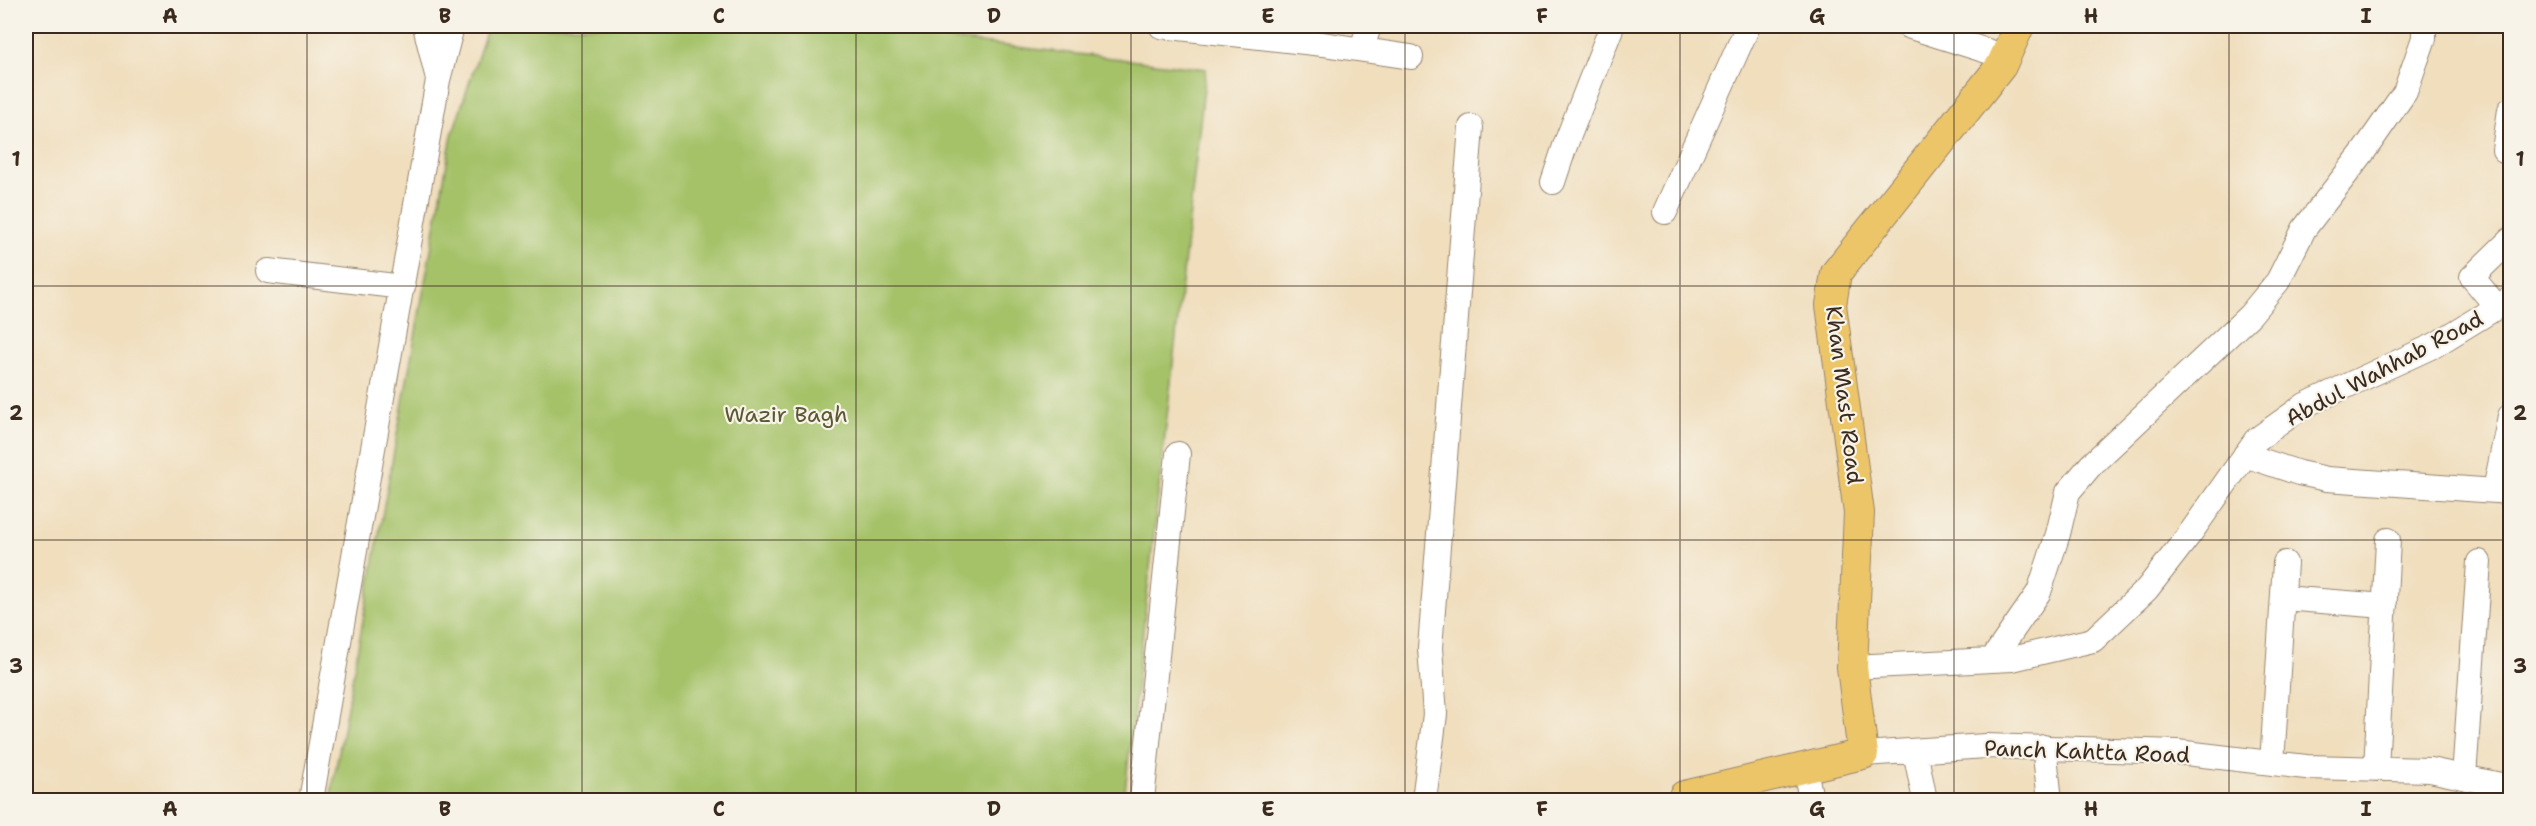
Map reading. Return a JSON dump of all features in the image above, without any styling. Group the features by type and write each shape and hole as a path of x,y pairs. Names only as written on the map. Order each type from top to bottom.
{"main road":[{"name":"Khan Mast Road","path":"1863,754 1852,667 1859,513 1831,305 1836,273 2001,66 2019,26"},
{"name":"Panch Kahtta Road","path":"1678,799 1863,754"}],"street":[{"path":"425,26 438,80"},
{"path":"311,801 438,80 452,26"},
{"path":"1161,26 1254,31 1412,57"},
{"path":"1362,50 1369,26"},
{"path":"1553,183 1566,143 1612,26"},
{"path":"1665,212 1748,26"},
{"path":"1908,26 2006,57"},
{"path":"1992,660 2039,592 2058,534 2068,492 2091,465 2250,315 2278,281 2304,229 2364,151 2405,92 2424,38 2424,26"},
{"path":"2511,110 2504,150 2511,153"},
{"path":"1424,801 1435,714 1430,648 1472,127"},
{"path":"2504,303 2472,277 2511,240"},
{"path":"268,272 403,287"},
{"name":"Abdul Wahhab Road","path":"1852,667 2012,659 2093,640 2147,588 2189,535 2256,440 2305,405 2435,345 2504,303"},
{"path":"2245,455 2327,479 2503,491 2511,416"},
{"path":"1142,801 1178,454"},
{"path":"2376,769 2388,540"},
{"path":"2464,777 2479,562"},
{"path":"2272,763 2285,563"},
{"path":"2283,598 2385,606"},
{"name":"Panch Kahtta Road","path":"1863,754 1986,746 2177,752 2306,767 2430,770 2511,787"},
{"path":"2044,747 2050,801"},
{"path":"1915,751 1925,801"},
{"path":"1804,768 1811,801"}],"green space":[{"name":"Wazir Bagh","path":"488,26 834,26 1206,69 1124,800 330,800 452,135"}]}
